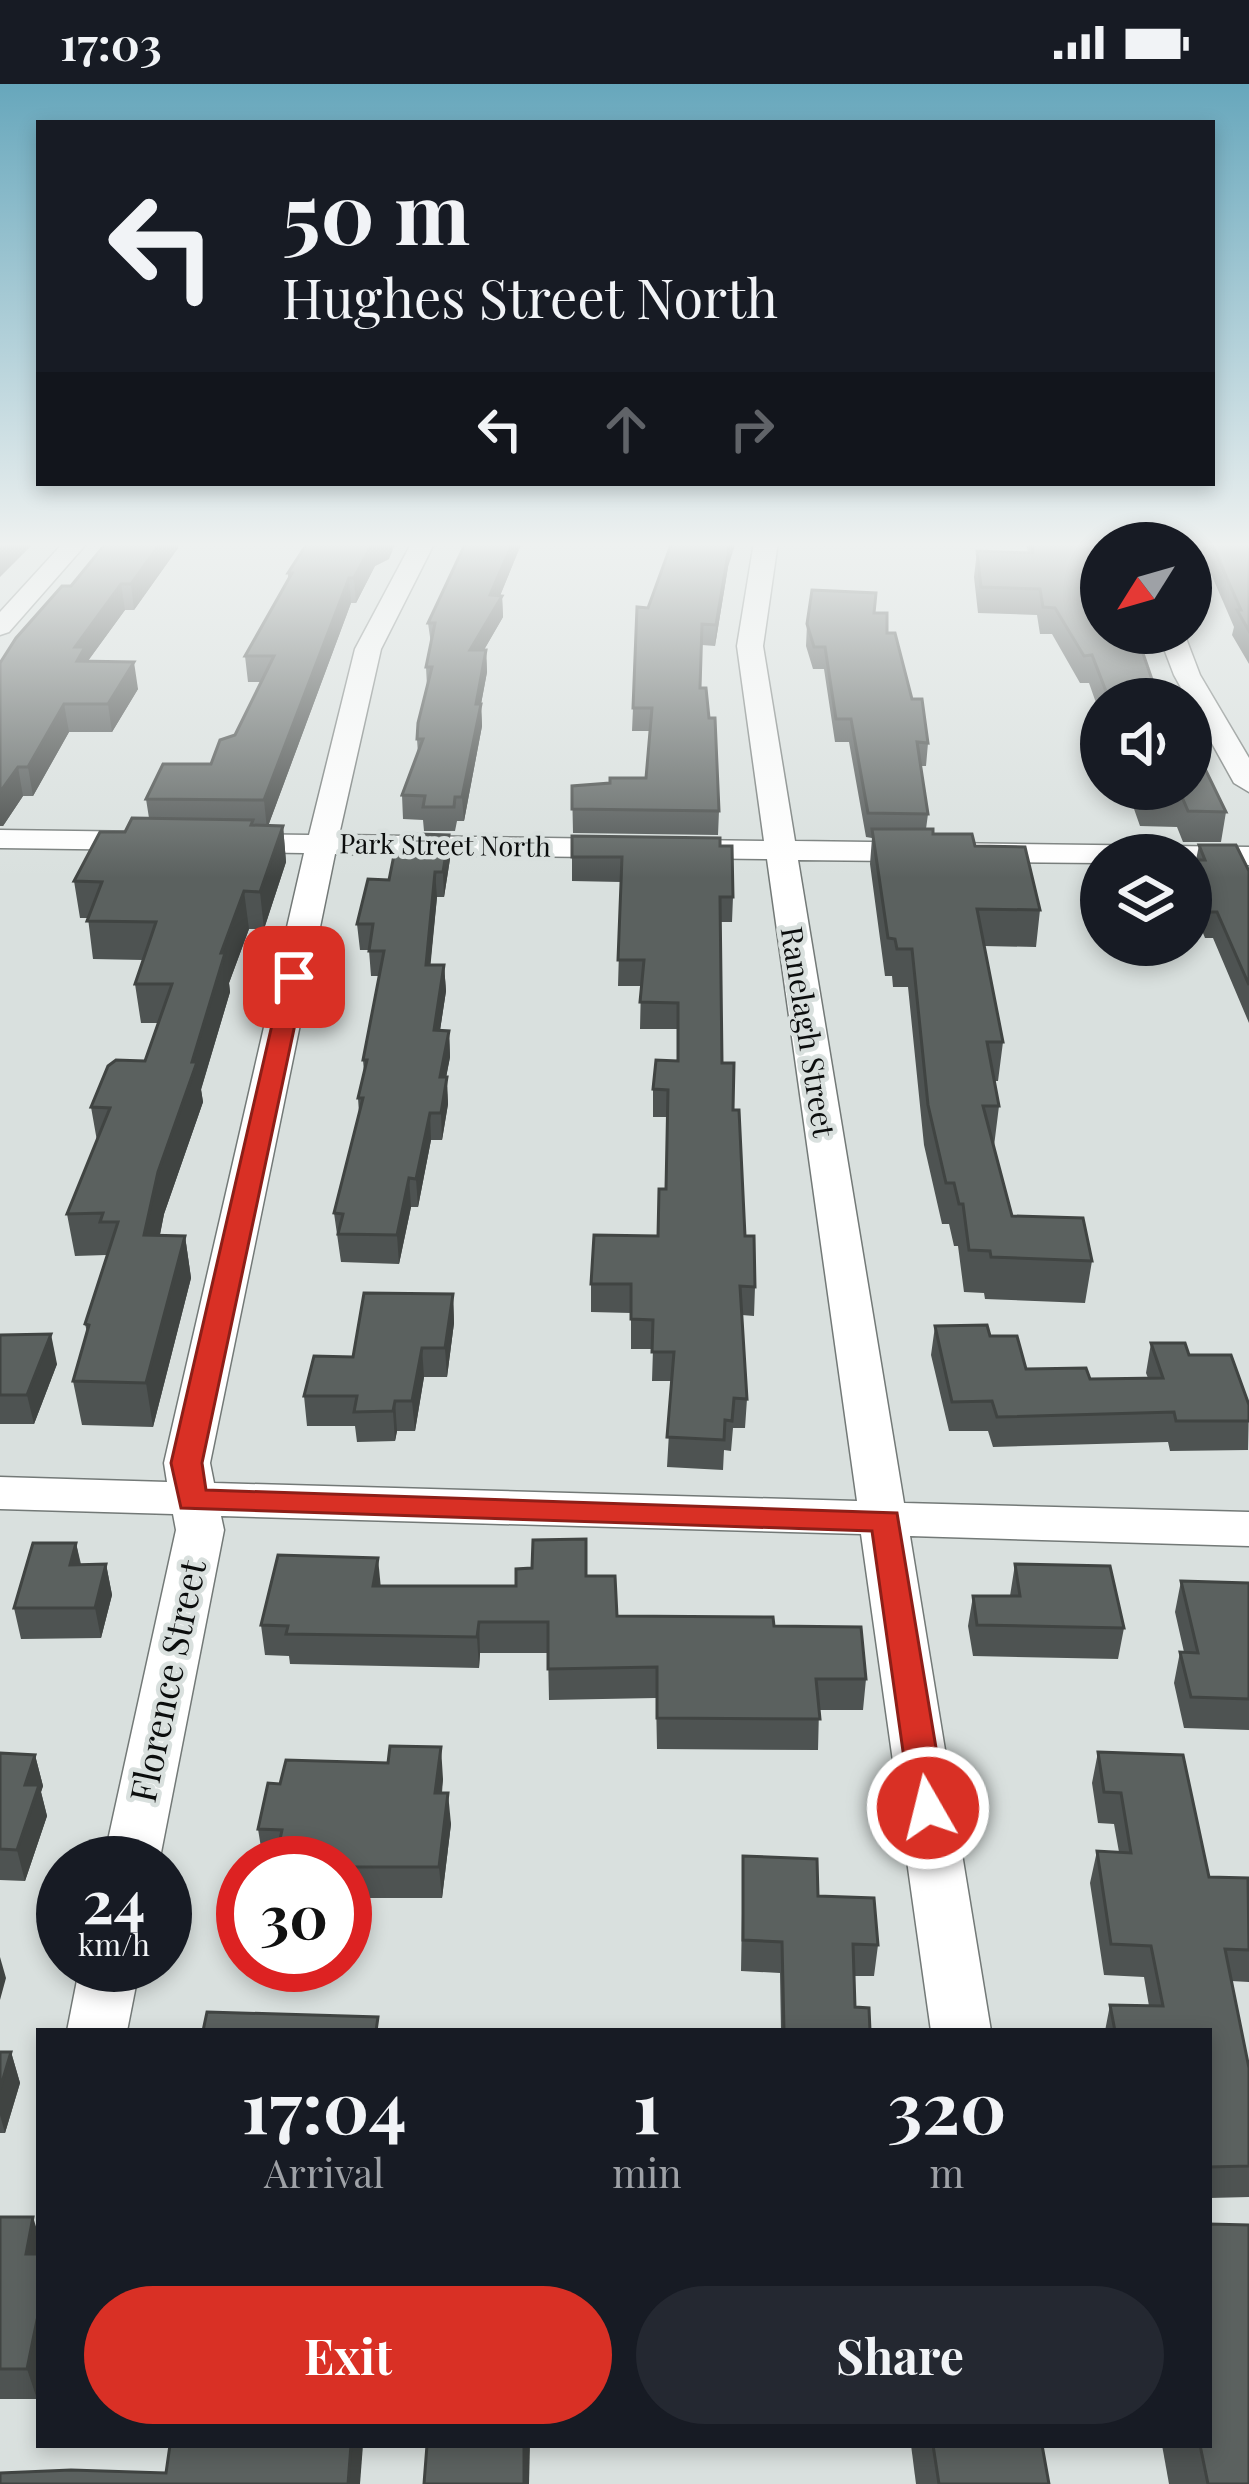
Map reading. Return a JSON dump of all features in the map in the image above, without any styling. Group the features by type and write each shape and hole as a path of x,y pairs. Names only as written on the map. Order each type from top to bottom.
{"street":[{"name":"Florence Street","path":"137,1836 200,1530 187,1463 367,654"},
{"name":"Ranelagh Street","path":"751,654 961,2028"},
{"path":"1180,654 1249,783"},
{"name":"Park Street North","path":"0,838 1249,856"},
{"path":"0,1493 1249,1529"},
{"path":"98,2028 105,1992"}],"building":[{"path":"6,654 81,654 77,661 134,662 108,704 64,704 28,767 18,767 0,792 0,663"},
{"path":"320,654 264,800 146,799 163,764 211,764 220,740 235,735 274,656 245,656"},
{"path":"429,654 485,654 476,704 481,704 462,797 455,797 454,807 423,807 425,796 402,795 423,739 417,739 418,723 432,667 426,667"},
{"path":"635,654 701,654 700,688 706,688 709,718 715,718 719,811 572,809 572,786 610,783 610,778 646,778 652,708 633,708"},
{"path":"826,654 900,654 912,699 922,699 928,743 917,742 928,814 868,813 851,719 836,719"},
{"path":"1083,654 1143,654 1151,678 1101,678 1092,655"},
{"path":"1212,783 1226,812 1188,811 1212,810"},
{"path":"132,818 253,820 251,825 283,826 260,892 244,891 221,953 225,953 192,1062 197,1062 158,1172 144,1235 185,1236 146,1383 73,1381 89,1325 85,1324 118,1222 100,1222 103,1213 67,1214 110,1108 91,1107 108,1066 116,1060 145,1061 172,984 135,984 156,922 87,921 102,882 74,881 100,832 125,832"},
{"path":"872,829 933,829 933,834 972,834 975,846 1025,847 1040,910 977,909 1003,1042 987,1042 999,1106 983,1106 1012,1216 1083,1218 1092,1261 991,1257 990,1251 969,1250 963,1204 959,1204 954,1183 946,1183 928,1105 912,949 897,949 895,939 888,938"},
{"path":"417,834 449,835 443,872 435,872 426,965 444,965 434,1030 449,1031 440,1077 447,1077 441,1113 430,1113 416,1179 409,1178 397,1235 338,1234 343,1214 334,1213 363,1098 358,1098 367,1060 363,1060 384,951 369,951 373,924 357,924 368,879 389,880 394,855 412,855"},
{"path":"572,836 720,838 720,846 732,846 733,897 720,897 722,1063 734,1063 733,1110 739,1110 745,1236 754,1236 755,1287 740,1286 747,1399 734,1398 732,1421 725,1420 724,1440 667,1437 674,1352 652,1352 653,1320 631,1319 631,1284 591,1284 594,1235 658,1236 659,1189 666,1189 668,1090 653,1089 656,1060 678,1061 678,1003 640,1002 644,960 618,960 622,857 572,857"},
{"path":"1212,845 1236,845 1249,871 1249,985 1217,912 1212,912"},
{"path":"364,1293 453,1294 445,1348 422,1348 412,1401 395,1401 393,1411 354,1412 357,1396 304,1396 314,1356 353,1357"},
{"path":"987,1325 990,1336 1017,1336 1026,1369 1086,1368 1090,1379 1163,1378 1151,1343 1185,1343 1189,1355 1231,1355 1249,1405 1249,1421 1176,1421 1174,1412 997,1417 992,1401 952,1402 935,1326"},
{"path":"51,1334 27,1395 0,1395 0,1335"},
{"path":"586,1539 586,1576 615,1576 617,1616 773,1617 774,1626 861,1627 866,1679 816,1679 820,1719 657,1718 657,1667 548,1669 548,1622 479,1622 477,1637 286,1634 288,1626 261,1625 278,1555 378,1558 373,1586 516,1586 516,1569 532,1568 533,1540"},
{"path":"33,1543 76,1543 70,1565 106,1564 95,1608 14,1608"},
{"path":"1015,1564 1110,1566 1124,1628 977,1625 973,1596 1020,1596"},
{"path":"1181,1581 1249,1583 1249,1699 1191,1697 1180,1652 1198,1653"},
{"path":"390,1746 441,1747 435,1793 448,1793 439,1867 372,1867 372,1836 281,1836 282,1830 258,1829 268,1783 280,1784 286,1760 388,1763"},
{"path":"1098,1752 1183,1755 1209,1877 1248,1878 1249,1950 1225,1949 1249,2068 1249,2166 1212,2167 1212,2028 1114,2028 1110,2005 1163,2006 1151,1946 1111,1944 1097,1851 1131,1853 1121,1793 1104,1792"},
{"path":"0,1753 35,1755 25,1785 39,1785 17,1850 0,1849"},
{"path":"743,1856 817,1859 818,1896 874,1898 878,1945 853,1944 855,2007 869,2008 870,2028 784,2028 782,1942 743,1940"},
{"path":"207,2012 378,2017 376,2028 204,2028"},
{"path":"0,2052 11,2052 0,2089"},
{"path":"0,2217 33,2217 26,2254 36,2254 36,2325 27,2369 0,2369"},
{"path":"1212,2224 1249,2225 1249,2484 1208,2484 1201,2448 1212,2448"},
{"path":"170,2448 351,2448 348,2484 0,2484 0,2473 166,2473"},
{"path":"427,2448 524,2448 524,2484 424,2484"},
{"path":"933,2448 1043,2448 1049,2484 939,2484"}],"route":[{"path":"294,977 185,1472 192,1500 886,1521 928,1808"}]}
